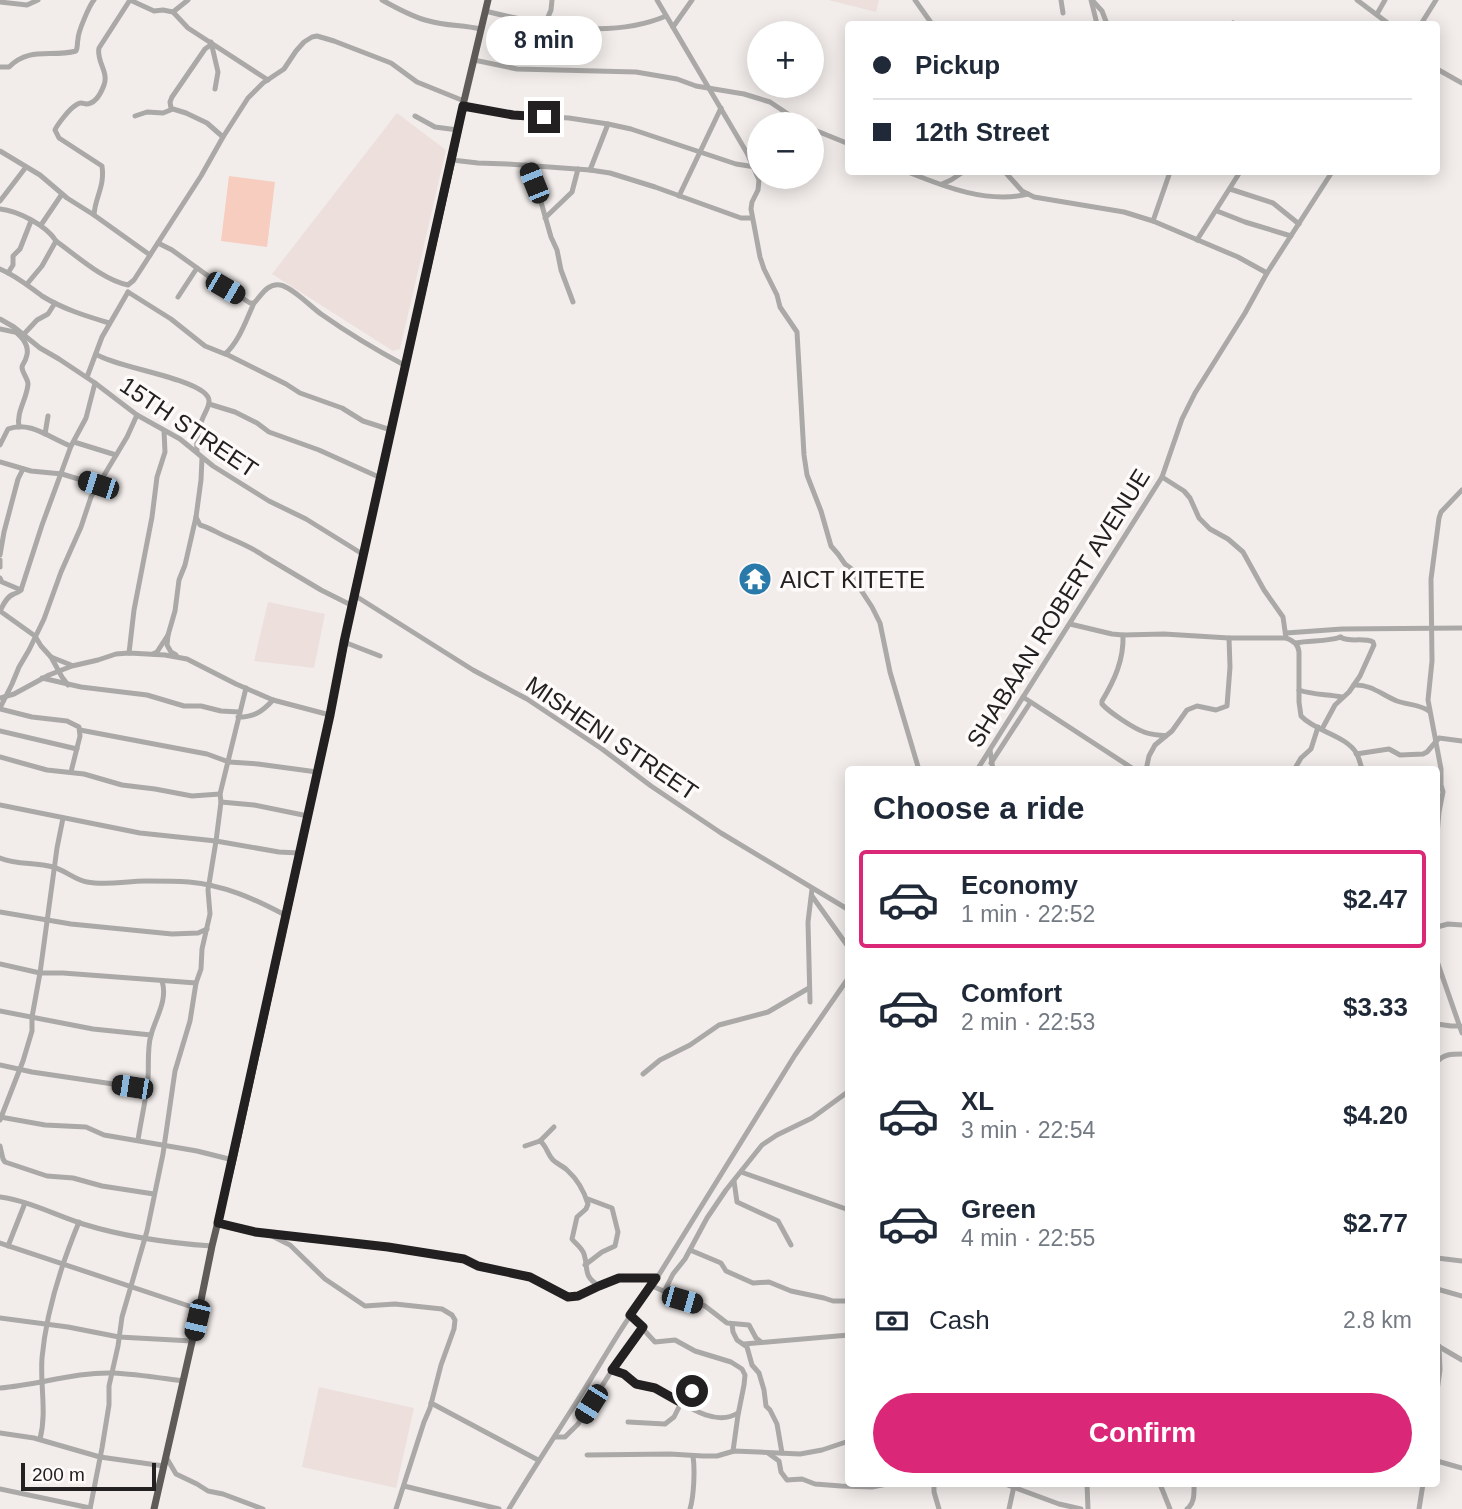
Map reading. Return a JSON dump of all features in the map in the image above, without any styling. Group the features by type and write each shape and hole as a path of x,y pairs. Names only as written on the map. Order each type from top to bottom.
{"highway":[{"path":"155,1508 344,642 488,0"}],"street":[{"path":"0,2 27,5 38,0"},
{"path":"0,66 9,67 28,54 76,51 88,9 94,0"},
{"path":"94,215 102,187 102,166 59,138 55,130 74,106 94,102 102,89 105,76 98,57 99,48 130,0 154,11 173,12 188,27 268,80"},
{"path":"173,12 188,0"},
{"path":"382,0 430,22 480,29"},
{"path":"545,24 552,0"},
{"path":"657,0 747,153"},
{"path":"673,27 692,0"},
{"path":"915,0 930,21"},
{"path":"1061,0 1063,13"},
{"path":"1091,0 1096,21"},
{"path":"1091,0 1102,10 1106,21"},
{"path":"1357,0 1386,21"},
{"path":"1377,15 1385,0"},
{"path":"1423,21 1436,0"},
{"path":"485,12 545,24 589,29 647,24 666,16"},
{"path":"87,377 102,337 128,289 248,98 284,69 304,42 317,36 391,63 417,82 463,104 513,115 584,120 631,129 747,166"},
{"path":"212,43 218,72 215,89"},
{"path":"171,108 172,97 212,43"},
{"path":"474,60 502,67 532,70 636,72 744,94 770,102 785,112"},
{"path":"1440,71 1462,83"},
{"path":"135,116 147,112 163,113 171,108"},
{"path":"171,108 207,122 223,137"},
{"path":"679,196 721,108"},
{"path":"415,116 435,127 458,130"},
{"path":"590,170 608,124"},
{"path":"824,134 845,142"},
{"path":"0,151 40,175 62,194 150,255"},
{"path":"452,160 590,170 619,175 741,218 752,218"},
{"path":"526,165 541,202 573,302"},
{"path":"0,201 26,167"},
{"path":"545,218 572,192 578,169"},
{"path":"916,175 983,196 1017,197 1028,194"},
{"path":"941,184 958,175"},
{"path":"1008,175 1017,187 1028,194 1124,212 1153,221 1238,257 1267,273"},
{"path":"1153,221 1169,175"},
{"path":"1198,240 1238,175"},
{"name":"SHABAAN ROBERT AVENUE","path":"980,766 1162,477 1185,413 1199,387 1267,273 1330,175"},
{"path":"758,189 751,205 764,270 780,307 797,332 806,470 831,547 853,570 859,588 880,623 890,672 918,766"},
{"path":"1230,189 1273,203 1299,224"},
{"path":"41,225 62,194"},
{"path":"0,209 11,211 41,225 88,265 172,319 205,346 226,354 300,393 342,408 375,426 391,430"},
{"path":"1217,211 1291,236"},
{"path":"8,272 31,221"},
{"path":"27,284 57,241"},
{"path":"158,243 246,302 254,303"},
{"path":"178,297 197,268"},
{"path":"0,270 8,272 55,303 109,323"},
{"path":"226,354 238,337 254,303 271,286 277,285 283,286 349,333 406,366"},
{"path":"21,334 48,314 55,303"},
{"name":"15TH STREET","path":"0,318 40,348 87,377 137,415 180,439 202,458 269,502 306,519 365,555"},
{"path":"0,329 21,334"},
{"path":"19,427 18,421 28,384 22,368 27,350 21,334"},
{"path":"96,354 115,363 196,387 208,396 209,404 197,435 197,452"},
{"path":"68,685 35,636 0,611 11,595 21,590 72,444 86,418 95,383"},
{"path":"209,404 235,412 269,432 319,450 381,478"},
{"path":"137,415 91,498 44,619 3,697 0,708 32,717 67,721 80,730 199,752 229,762 239,761 317,772"},
{"path":"45,434 48,416"},
{"path":"0,445 8,429 19,427 37,430 58,442 116,455"},
{"path":"129,653 157,477 165,452 164,431"},
{"path":"152,655 168,635 175,611 179,580 196,517 202,458"},
{"path":"0,462 23,469 62,474 98,485"},
{"path":"0,567 4,532 23,469"},
{"path":"1162,477 1184,491 1199,518 1210,529 1243,552 1283,617 1286,636 1296,643 1299,652 1301,716 1336,737 1356,754 1360,766"},
{"path":"1440,804 1443,792 1440,765 1428,700 1432,661 1431,579 1441,512 1462,490"},
{"path":"196,517 200,525 212,528 256,550 321,590 353,606"},
{"path":"0,578 2,582 21,590"},
{"name":"MISHENI STREET","path":"355,595 473,670 527,699 721,833 845,908"},
{"path":"1070,624 1123,635 1229,639 1349,629 1462,628"},
{"path":"1296,643 1340,637 1349,629"},
{"path":"168,635 169,648 179,657"},
{"path":"1123,635 1116,676 1101,704 1141,731 1167,736"},
{"path":"1296,766 1311,749 1320,728 1335,705 1360,676 1372,651 1373,642 1345,640 1340,637"},
{"path":"1147,766 1155,745 1167,736 1190,708 1197,706 1216,710 1227,706 1229,639"},
{"path":"344,642 380,656"},
{"path":"3,697 72,666 117,653 129,653 187,659 274,700 330,715"},
{"path":"51,657 72,666"},
{"path":"1360,676 1365,685"},
{"path":"42,678 68,685 147,695 184,706 201,706 239,715 254,716 274,700"},
{"path":"1354,685 1365,685 1398,702 1421,706 1429,711"},
{"path":"0,1489 90,1508 122,1317 145,1240 164,1146 174,1071 190,1021 201,969 210,906 208,886 216,841 220,794 246,688"},
{"path":"1299,690 1310,694 1342,697"},
{"path":"1023,697 1129,766"},
{"path":"993,766 1030,703"},
{"path":"71,772 80,730"},
{"path":"0,731 77,749"},
{"path":"1356,754 1389,749 1399,755 1423,754 1439,738 1462,741"},
{"path":"990,750 992,766"},
{"path":"0,757 121,785 192,796 220,794"},
{"path":"220,802 308,816"},
{"path":"0,805 142,833 216,841 272,851 299,852"},
{"path":"63,818 30,1039 0,1118 41,1125 86,1128 104,1135 233,1160"},
{"path":"0,858 16,863 54,867 77,879 96,883 186,882 229,890 255,899 285,915"},
{"path":"810,1002 808,922 812,889"},
{"path":"811,896 845,943"},
{"path":"0,912 48,920 180,934 198,933 207,929"},
{"path":"1440,926 1462,925"},
{"path":"0,964 40,973 196,983"},
{"path":"1440,969 1462,1033"},
{"path":"138,1140 147,1089 151,1035 163,998 162,981"},
{"path":"509,1509 630,1315 652,1286 795,1055 845,983"},
{"path":"643,1074 660,1060 690,1045 719,1025 768,1012 809,988"},
{"path":"0,1011 93,1029 151,1035"},
{"path":"1440,1024 1460,1026"},
{"path":"1440,1058 1462,1054"},
{"path":"0,1065 147,1089"},
{"path":"664,1292 707,1218 767,1140 812,1118 845,1094"},
{"path":"525,1146 540,1141 554,1127"},
{"path":"540,1141 553,1160 578,1182 586,1198 588,1204 576,1217 572,1238 583,1251 590,1279 599,1286"},
{"path":"0,1146 5,1162 36,1173 153,1194"},
{"path":"741,1172 845,1209"},
{"path":"734,1181 737,1202 778,1221 791,1245"},
{"path":"0,1197 16,1199 79,1222 145,1240 212,1246"},
{"path":"585,1265 602,1252 615,1247 618,1236 612,1207 591,1202 586,1198"},
{"path":"8,1246 25,1203"},
{"path":"40,1439 43,1412 42,1358 48,1324 63,1265 79,1222"},
{"path":"218,1223 255,1232 464,1259 478,1266 530,1277 568,1297 578,1296 619,1278 656,1278"},
{"path":"264,1232 290,1245 325,1279 365,1306 397,1304 444,1309 453,1315 454,1329 396,1509"},
{"path":"0,1243 192,1307 197,1320"},
{"path":"690,1250 721,1263 726,1271 753,1283 769,1282 791,1291 833,1301 845,1301"},
{"path":"1440,1258 1462,1261"},
{"path":"652,1286 682,1300 705,1306 722,1320 732,1324 749,1325 761,1342"},
{"path":"1440,1290 1462,1296"},
{"path":"630,1315 655,1342 676,1340 695,1351 739,1366 743,1370 745,1378 733,1451"},
{"path":"0,1318 119,1338 192,1341"},
{"path":"732,1324 737,1340 747,1347 752,1365 762,1380 767,1406 777,1424 782,1453"},
{"path":"555,1437 565,1437 578,1424 643,1327"},
{"path":"742,1344 845,1335"},
{"path":"1440,1347 1462,1360"},
{"path":"612,1370 624,1374 636,1384 655,1388 698,1412 716,1418 729,1418 738,1413"},
{"path":"0,1390 63,1377 112,1373 183,1381"},
{"path":"628,1422 663,1425 674,1417 681,1395 691,1392 696,1386"},
{"path":"431,1403 538,1460"},
{"path":"0,1433 40,1439 100,1457 165,1462 176,1474 208,1491 223,1493 263,1509"},
{"path":"587,1455 692,1456 733,1451 808,1453 845,1442"},
{"path":"767,1452 779,1461 781,1472 787,1479 845,1486"},
{"path":"692,1456 695,1469 692,1507"},
{"path":"1440,1462 1462,1468"},
{"path":"404,1486 499,1509"},
{"path":"856,1487 876,1487"},
{"path":"935,1487 939,1509"},
{"path":"1009,1509 1014,1487"},
{"path":"1016,1487 1047,1500 1081,1509"},
{"path":"1087,1487 1088,1509"},
{"path":"1161,1487 1170,1509"},
{"path":"1187,1509 1193,1500 1194,1487"},
{"path":"1419,1509 1423,1487"}],"shaded area":[{"path":"828,0 879,0 876,12"},
{"path":"397,113 446,150 400,349 393,351 272,274"},
{"path":"229,176 275,182 267,247 221,241"},
{"path":"268,602 325,614 314,668 254,661"},
{"path":"319,1387 414,1408 396,1488 302,1467"}],"place":[{"name":"AICT KITETE","path":"755,579"}],"route":[{"path":"544,117 513,115 463,106 218,1223 255,1232 388,1247 464,1259 478,1266 530,1277 568,1297 578,1296 619,1278 656,1278 630,1315 643,1327 612,1370 624,1374 640,1386 655,1388 678,1401 681,1395 692,1391"}]}
